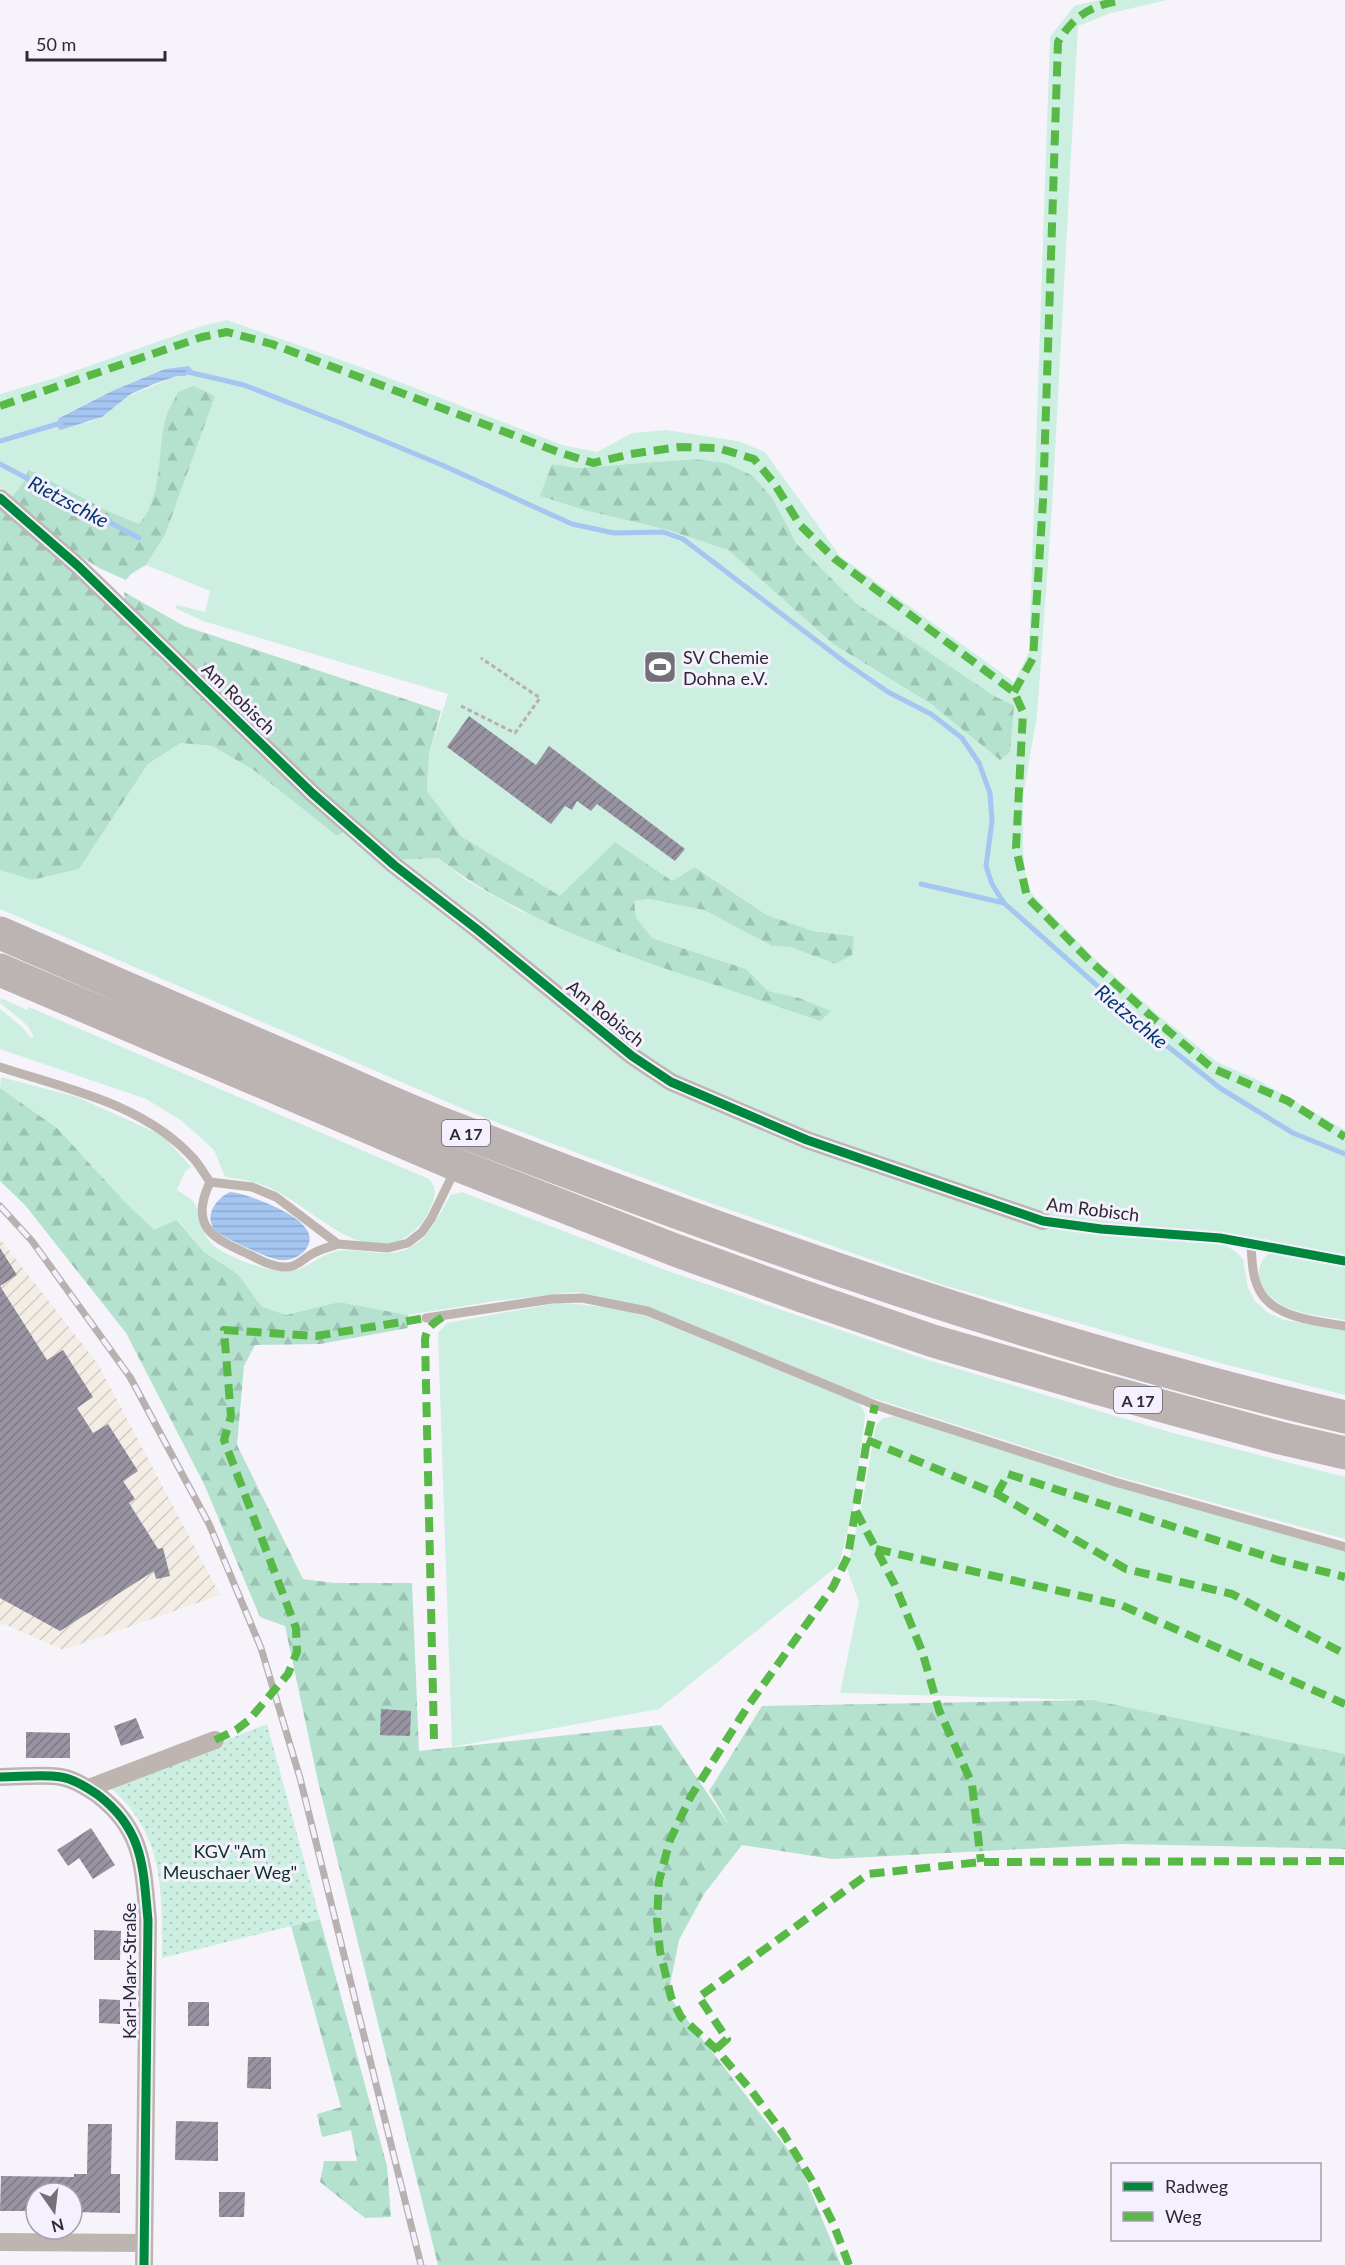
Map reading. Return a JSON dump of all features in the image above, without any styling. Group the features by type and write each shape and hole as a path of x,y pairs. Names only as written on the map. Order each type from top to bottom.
{"highway":[{"name":"A 17","path":"0,933 454,1128 690,1216 943,1305 1077,1347 1345,1418"},
{"name":"A 17","path":"0,970 457,1166 686,1254 933,1341 1107,1392 1345,1453"}],"street":[{"name":"Am Robisch","path":"0,498 78,566 312,793 394,865 478,930 632,1056 671,1082 797,1136 1043,1221"},
{"path":"89,1788 215,1740"},
{"name":"Karl-Marx-Straße","path":"0,1777 62,1777 89,1788 111,1805 128,1825 139,1849 144,1873 148,1920 144,2265"},
{"path":"0,2242 144,2243"}],"lane":[{"path":"0,1067 121,1106 143,1118 177,1142 196,1160 210,1182"},
{"path":"210,1182 202,1204 208,1230 220,1242 268,1263 289,1267 300,1263 311,1254 338,1244 388,1248 408,1243 427,1225 457,1166"},
{"path":"210,1182 252,1187 276,1197 338,1244"},
{"name":"Am Robisch","path":"1043,1221 1101,1229 1220,1238 1345,1261"},
{"path":"1251,1244 1252,1268 1256,1284 1273,1306 1296,1316 1345,1326"},
{"path":"426,1318 552,1299 582,1298 647,1311 875,1405 1115,1482 1345,1546"}],"path":[{"path":"461,706 515,733 540,698 481,658"}],"shaded area":[{"path":"0,1239 98,1364 220,1595 63,1650 4,1624 0,1625"}],"green space":[{"path":"1098,0 1167,0 1111,13 1078,26 1052,508 1037,716 1023,796 1025,871 1031,893 1094,958 1156,1013 1217,1062 1258,1080 1345,1130 1345,1256 1269,1240 1221,1233 1104,1225 1043,1215 813,1135 674,1076 628,1046 397,860 438,858 466,880 520,911 768,991 746,969 652,938 636,917 634,901 649,899 704,910 772,946 790,947 834,964 854,936 813,931 767,915 696,867 672,881 615,842 560,897 462,837 427,791 429,754 448,694 203,621 175,608 177,605 205,612 210,591 146,565 165,535 215,395 166,419 156,488 147,513 139,524 108,511 28,469 26,479 12,497 0,487 0,394 55,378 202,326 227,320 358,366 562,445 597,452 632,433 666,430 738,441 765,452 840,556 1014,682 1029,652 1050,37 1074,6","holes":["189,366 185,376 177,376 131,395 102,417 87,423 59,417 112,391 165,369","694,459 726,463 753,476 773,499 796,543 857,604 996,697 1013,705 1000,759 931,704 833,644 728,550 668,530 588,511 552,464 578,468","768,991 799,998 830,1011"]},
{"path":"194,386 215,396 165,535 146,565 126,580 78,555 12,497 26,479 28,469 108,511 139,524 147,513 156,489 167,414 178,392"},
{"path":"694,459 726,463 753,476 773,499 796,543 857,604 996,697 1014,705 1010,752 1000,760 931,704 833,644 728,550 668,530 588,511 540,496 552,464 578,468"},
{"path":"0,509 71,571 343,832 337,836 255,771 212,746 181,743 148,764 79,869 32,880 0,870"},
{"path":"124,592 184,626 441,711 429,754 427,791 462,837 560,896 615,842 672,881 695,867 767,915 813,931 854,936 852,955 835,964 790,947 772,946 704,910 649,899 634,901 636,917 652,938 746,969 768,991 799,998 831,1011 820,1021 610,949 521,910 492,894 438,858 397,860 125,600"},
{"path":"181,743 212,746 255,771 337,836 343,832 633,1065 1041,1226 1105,1235 1215,1242 1225,1245 1243,1259 1248,1288 1255,1301 1267,1312 1284,1320 1345,1330 1345,1395 1220,1363 946,1286 696,1198 480,1116 0,909 0,870 32,880 79,869 148,764"},
{"path":"1,998 27,1010 29,1007 429,1179 435,1192 432,1204 420,1225 410,1234 393,1243 376,1244 359,1241 341,1233 272,1189 252,1182 225,1177 214,1150 182,1121 146,1099 0,1049 0,1009 23,1028 31,1038 34,1036 26,1024 0,1003"},
{"path":"1,1077 77,1097 155,1132 167,1140 191,1167 185,1172 177,1190 196,1205 207,1237 217,1248 248,1263 284,1271 304,1267 340,1250 389,1253 405,1250 425,1236 451,1195 462,1192 668,1271 928,1360 1173,1433 1345,1477 1345,1539 1116,1476 863,1395 647,1307 577,1292 495,1301 408,1315 339,1302 286,1315 261,1306 238,1274 204,1252 178,1220 154,1231 57,1128 0,1088"},
{"path":"0,1088 57,1128 154,1230 177,1220 204,1252 238,1274 261,1306 286,1315 339,1302 408,1315 408,1328 320,1344 255,1345 244,1366 237,1445 303,1579 335,1583 412,1583 419,1751 661,1725 731,1828 709,1791 762,1706 1093,1700 1345,1754 1345,1849 1121,1844 832,1859 742,1845 704,1894 679,1940 668,1995 800,2165 841,2265 438,2265 319,1786 285,1626 260,1617 204,1484 126,1333 25,1205 0,1181"},
{"path":"1268,1254 1345,1267 1345,1320 1293,1310 1271,1298 1259,1275 1261,1263"},
{"path":"557,1303 602,1307 646,1316 857,1402 864,1410 865,1417 853,1509 839,1565 659,1709 452,1747 438,1333 447,1323"},
{"path":"895,1416 1345,1548 1345,1754 1093,1700 840,1693 859,1602 847,1569 861,1510 876,1425 883,1418"},
{"name":"KGV \"Am Meuschaer Weg\"","path":"267,1724 320,1919 162,1958 160,1886 150,1843 127,1804 108,1786"},
{"path":"320,1919 387,2166 391,2217 365,2218 320,2182 324,2161 357,2161 351,2130 322,2137 317,2114 341,2107 291,1926"}],"water":[{"path":"189,366 193,371 185,376 177,376 131,394 102,417 60,430 56,425 59,418 112,391 165,369"},
{"path":"230,1192 269,1204 298,1220 308,1232 310,1239 305,1250 294,1258 280,1260 266,1256 218,1233 211,1223 211,1212 217,1202"}],"building":[{"path":"469,716 536,765 549,746 685,849 675,861 597,804 591,811 577,801 572,810 565,806 551,824 447,747"},
{"path":"0,1248 17,1275 0,1286"},
{"path":"0,1286 47,1360 63,1350 93,1397 77,1408 93,1433 108,1424 138,1471 123,1481 135,1499 129,1503 158,1549 163,1548 170,1576 156,1579 154,1571 60,1631 0,1598"},
{"path":"381,1709 411,1711 410,1736 380,1735"},
{"path":"136,1718 144,1738 121,1746 114,1726"},
{"path":"26,1732 70,1733 70,1758 26,1758"},
{"path":"91,1828 115,1865 93,1879 79,1858 68,1866 57,1850"},
{"path":"94,1930 121,1931 120,1960 94,1960"},
{"path":"99,1999 120,2000 120,2024 99,2023"},
{"path":"188,2002 209,2002 209,2026 188,2026"},
{"path":"248,2057 271,2057 271,2089 247,2088"},
{"path":"176,2121 218,2122 218,2161 175,2160"},
{"path":"88,2124 112,2124 111,2174 120,2174 120,2213 84,2212 84,2181 24,2181 24,2211 0,2211 1,2176 74,2177 74,2174 87,2174"},
{"path":"219,2192 245,2192 244,2217 219,2217"}],"waterway":[{"path":"188,372 244,385 343,424 442,465 572,524 614,533 663,532 683,539 846,663 888,692 931,714 962,738 979,763 990,793 992,821 986,866 992,884 1004,903"},
{"path":"0,441 61,423"},
{"name":"Rietzschke","path":"0,464 139,538"},
{"name":"Rietzschke","path":"921,884 1004,903 1146,1029 1220,1088 1293,1133 1345,1154"}],"railway":[{"path":"0,1206 32,1241 130,1377 209,1524 261,1648 300,1778 421,2265"}],"marked path":[{"path":"1014,692 1033,658 1043,501 1058,42 1071,24 1085,13 1102,5 1123,0"},
{"path":"0,406 202,337 227,332 272,344 558,452 593,463 631,454 679,447 718,448 754,459 774,483 800,525 835,559 1014,692 1023,712 1016,848 1027,897 1090,961 1212,1068 1288,1101 1345,1137"},
{"path":"434,1739 425,1339 435,1322 446,1315"},
{"path":"215,1740 236,1730 249,1720 288,1674 297,1652 296,1628 224,1440 231,1416 224,1330 316,1336 426,1318"},
{"path":"849,2265 833,2223 811,2179 783,2133 716,2049 681,2017 671,1997 660,1951 657,1920 659,1881 670,1840 691,1796 748,1706 833,1587 848,1556 875,1405"},
{"path":"867,1440 997,1494 1126,1569 1232,1594 1345,1654"},
{"path":"997,1494 1008,1474 1278,1560 1345,1577"},
{"path":"856,1511 895,1585 922,1651 939,1710 972,1784 981,1862"},
{"path":"876,1549 1121,1605 1345,1704"},
{"path":"716,2049 727,2039 699,1997 868,1874 981,1862 1345,1861"}],"cycle path":[{"path":"0,498 78,566 312,793 394,865 478,930 632,1056 671,1082 807,1140 1043,1221 1101,1229 1220,1238 1345,1261"},
{"path":"0,1777 54,1776 81,1784 98,1795 125,1822 138,1851 145,1883 148,1920 144,2265"}],"place":[{"name":"SV Chemie Dohna e.V.","path":"660,667"}]}
